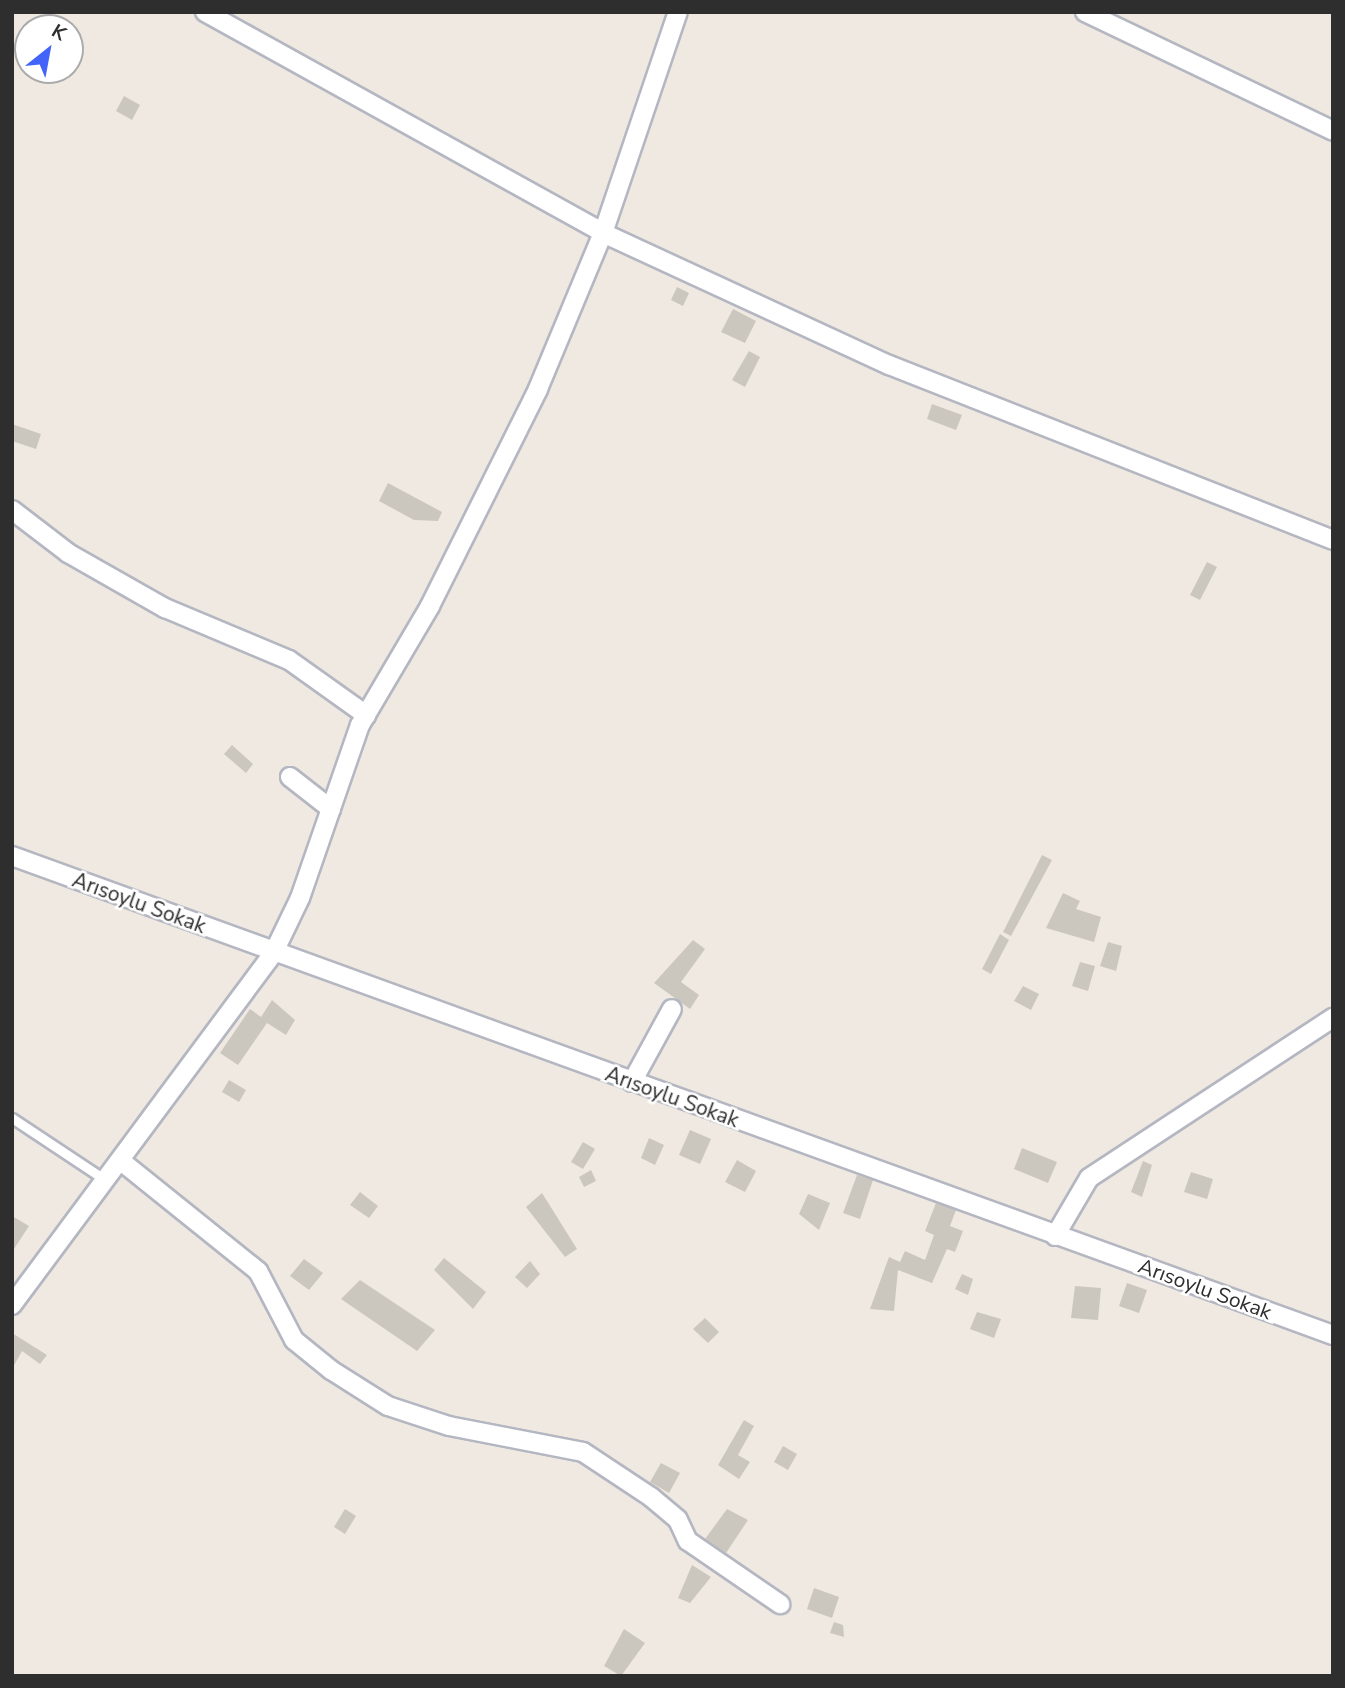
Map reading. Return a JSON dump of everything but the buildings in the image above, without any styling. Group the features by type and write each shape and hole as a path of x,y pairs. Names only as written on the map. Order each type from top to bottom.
{"street":[{"path":"205,12 603,233 889,365 1333,540"},
{"path":"12,1305 107,1181 274,952 366,715 499,472 603,233 678,12"},
{"path":"1085,12 1333,131"},
{"path":"12,510 68,553 165,608 289,660 366,715"},
{"path":"290,777 331,809"},
{"name":"Arısoylu Sokak","path":"12,856 1333,1335"},
{"path":"632,1082 672,1009"},
{"path":"1055,1236 1089,1178 1333,1018"},
{"path":"121,1161 258,1271 294,1340 331,1370 400,1410 583,1452 651,1497 678,1520 688,1541 780,1604"}],"lane":[{"path":"12,1118 107,1181"}]}
